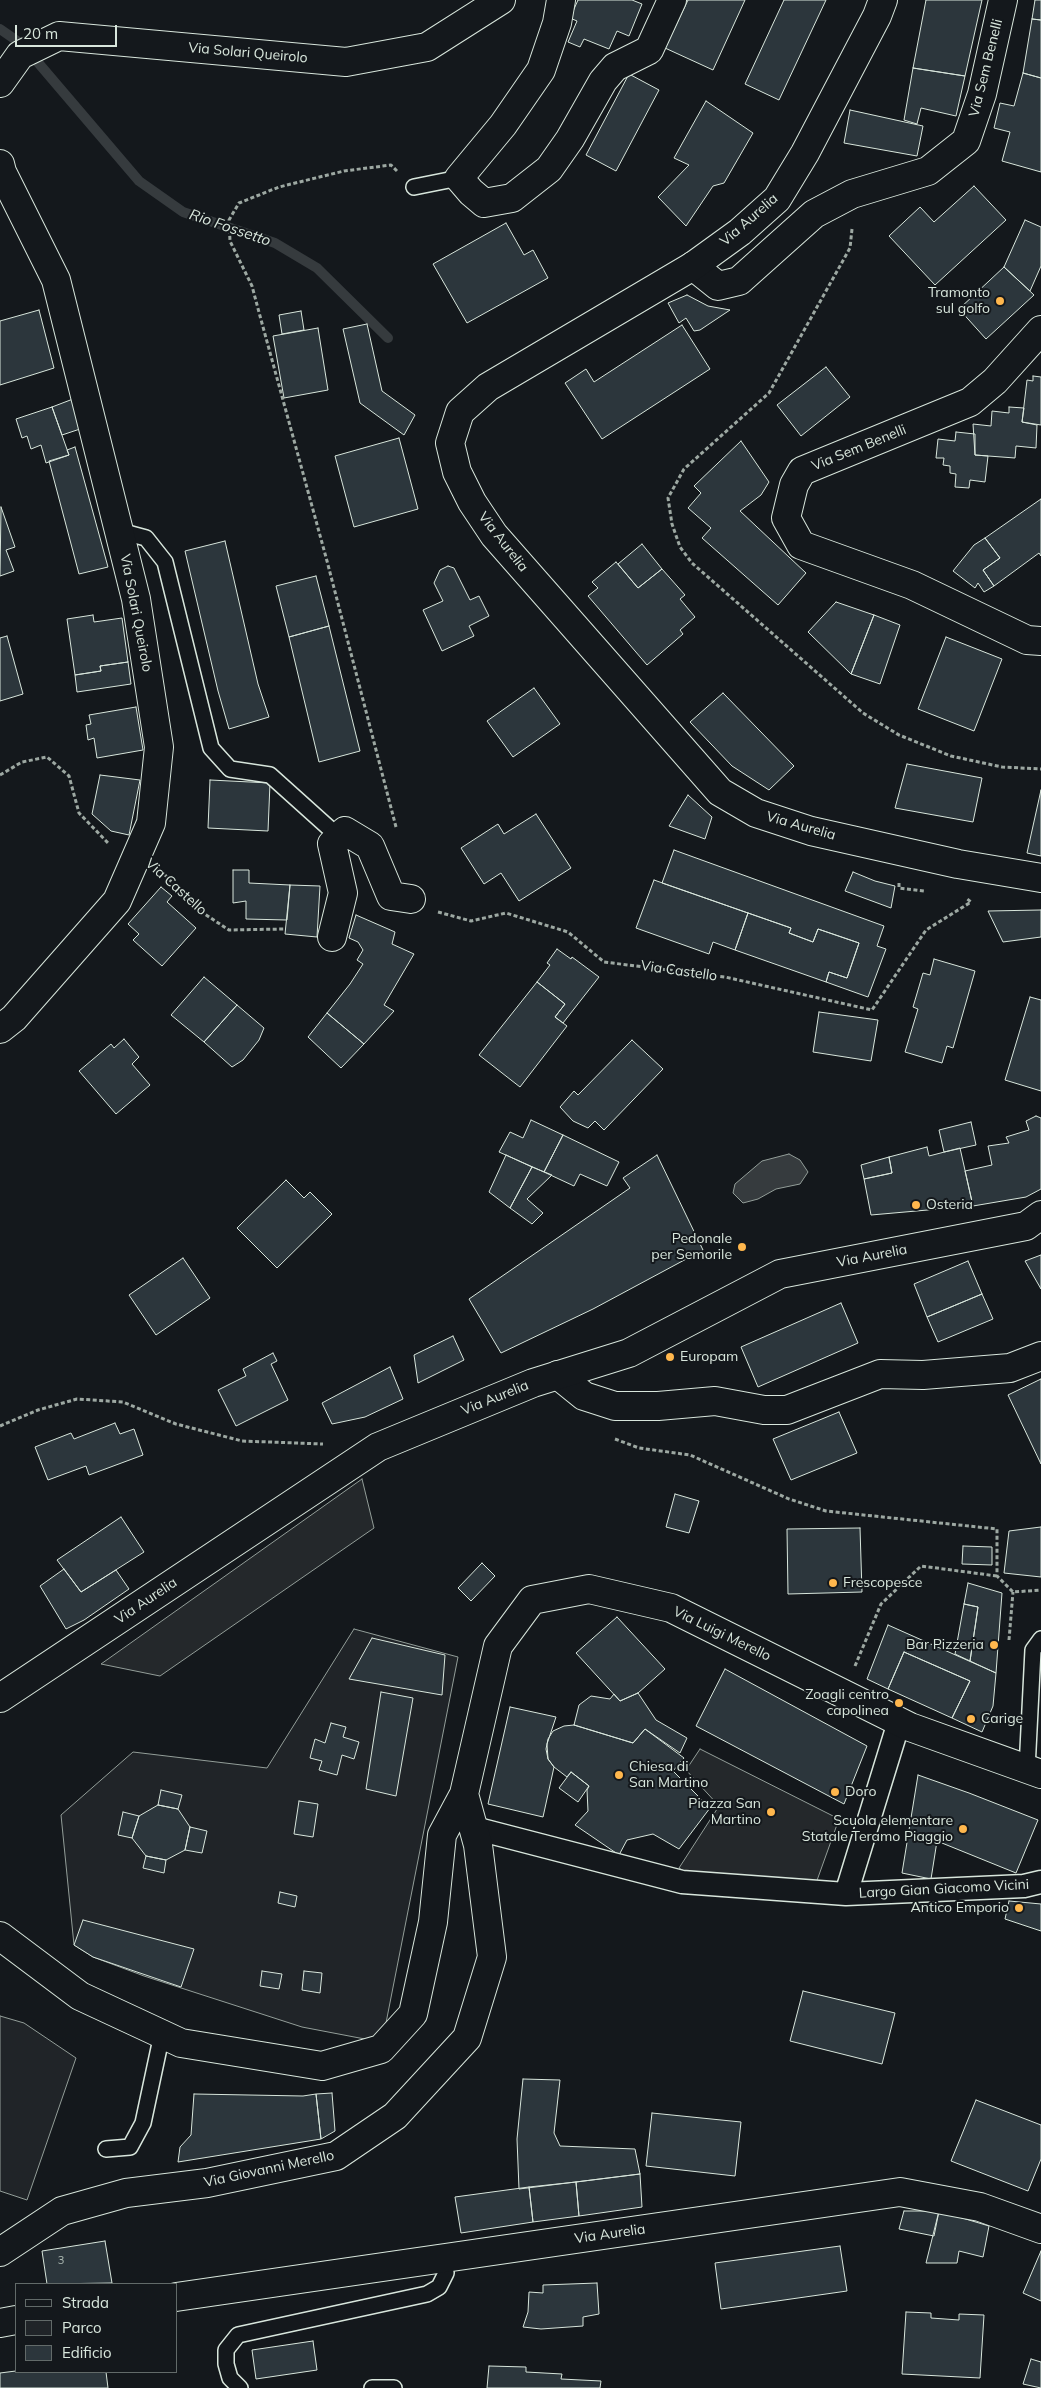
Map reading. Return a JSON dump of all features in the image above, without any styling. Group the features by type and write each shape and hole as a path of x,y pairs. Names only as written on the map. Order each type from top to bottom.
{"street":[{"name":"Via Solari Queirolo","path":"0,83 20,55 59,36 346,62 427,47 501,0"},
{"path":"561,0 558,24 541,70 503,125 459,178 471,192 484,202 512,198 531,186 549,169 570,139 604,81 615,67 650,50 672,0"},
{"name":"Via Aurelia","path":"883,0 877,16 805,153 777,199 740,232 693,266 488,387 460,412 450,443 457,472 472,502 494,535 720,792 756,813 811,831 958,864 1041,878"},
{"name":"Via Sem Benelli","path":"693,266 718,286 740,281 814,214 852,194 928,171 966,141 982,94 1003,0"},
{"name":"Via Solari Queirolo","path":"0,164 2,172 56,280 136,599 159,747 151,823 117,901 14,1018 0,1029"},
{"name":"Via Sem Benelli","path":"1041,330 995,381 970,402 802,471 794,485 786,518 801,546 912,586 1027,640 1041,640"},
{"path":"332,937 343,894 332,844 345,831 370,846 391,896 411,898"},
{"name":"Via Aurelia","path":"0,1698 378,1447 533,1383 629,1353 780,1274 1026,1226 1041,1215"},
{"path":"558,1375 584,1396 615,1406 658,1406 715,1401 764,1410 787,1410 880,1374 923,1375 1010,1368 1041,1356"},
{"name":"Via Luigi Merello","path":"464,1794 498,1646 532,1600 589,1589 671,1608 899,1722 1034,1772"},
{"path":"846,1894 899,1722"},
{"path":"3,1940 80,1996 181,2043 322,2066 381,2049 413,2014 433,1922 442,1835 464,1794"},
{"name":"Via Giovanni Merello","path":"0,2252 62,2211 126,2193 207,2183 336,2156 395,2116 466,2038 492,1957 478,1844 464,1794"},
{"name":"Largo Gian Giacomo Vicini","path":"474,1828 682,1882 846,1894 1024,1886 1041,1882"},
{"name":"Via Aurelia","path":"178,2297 900,2192 980,2207 1041,2229"},
{"path":"0,2323 15,2320"}],"lane":[{"path":"414,187 459,178"},
{"path":"120,531 146,538 165,562 211,748 230,769 270,776 339,838"},
{"path":"1034,1772 1033,1650 1041,1639"},
{"path":"106,2149 130,2148 143,2123 162,2034"},
{"path":"240,2388 230,2378 226,2364 226,2350 238,2335 427,2294 439,2287 446,2273 444,2258"},
{"path":"372,2388 394,2388"}],"path":[{"path":"397,834 328,561 252,286 230,241 229,220 239,203 279,187 344,172 390,165 414,187"},
{"name":"Via Castello","path":"0,775 22,762 47,757 69,776 79,813 108,843 138,853 168,877 200,911 229,930 284,929"},
{"path":"898,878 899,888 926,891"},
{"name":"Via Castello","path":"411,898 448,916 471,921 506,913 568,932 604,962 725,977 872,1010 926,930 971,902 962,894"},
{"path":"0,1426 38,1410 78,1399 123,1402 176,1424 242,1441 330,1445"},
{"path":"612,1438 639,1448 690,1455 789,1500 826,1510 997,1529 997,1576"},
{"path":"843,1694 881,1604 921,1566 997,1576 1013,1592 1041,1590"}],"green space":[{"path":"354,1629 458,1657 385,2028 370,2040 302,2027 144,1976 93,1957 74,1945 61,1815 133,1752 267,1768"},
{"path":"0,2016 24,2023 76,2058 27,2200 0,2191"}],"shaded area":[{"path":"789,1154 800,1160 808,1172 800,1184 776,1189 758,1199 743,1203 733,1193 735,1184 762,1161"},
{"path":"362,1479 374,1528 160,1676 101,1664"},
{"name":"Piazza San Martino","path":"700,1749 839,1819 815,1886 705,1883 679,1868 719,1806 686,1770"}],"building":[{"path":"578,0 632,0 642,4 629,36 617,31 609,49 584,39 580,47 568,42 577,21 570,18"},
{"path":"688,0 745,0 713,70 665,48"},
{"path":"784,0 826,0 779,100 745,84"},
{"path":"926,0 982,0 965,76 913,68"},
{"path":"1035,0 1041,0 1041,20 1032,19"},
{"path":"1032,19 1041,20 1041,78 1023,73"},
{"path":"913,68 965,76 956,116 921,108 917,124 904,120"},
{"path":"1023,73 1041,78 1041,172 1002,161 1010,132 994,128 1000,103 1014,106"},
{"path":"629,74 659,90 616,171 586,155"},
{"path":"706,101 753,133 724,183 713,186 686,226 658,197 689,165 674,158"},
{"path":"850,110 923,126 917,156 844,143"},
{"path":"974,186 1006,220 935,285 889,236 920,207 934,222"},
{"path":"1025,220 1041,227 1041,266 1030,291 1004,267"},
{"path":"506,223 524,255 533,250 548,278 467,323 433,264"},
{"path":"1004,267 1034,295 986,339 959,309"},
{"path":"687,295 708,306 730,310 700,330 694,331 686,318 679,323 668,303"},
{"path":"39,310 54,368 0,385 0,321"},
{"path":"301,311 304,330 282,334 279,315"},
{"path":"367,324 382,391 415,415 404,435 360,403 343,329"},
{"path":"682,325 710,369 602,439 565,383 586,369 594,382"},
{"path":"318,328 328,390 284,398 273,336"},
{"path":"826,367 850,397 801,436 777,405"},
{"path":"1033,376 1041,377 1041,425 1022,422 1027,380 1033,381"},
{"path":"73,399 83,428 62,435 52,407"},
{"path":"52,407 69,455 46,463 41,445 31,449 27,436 22,438 16,419"},
{"path":"1009,407 1024,408 1022,422 1037,425 1036,448 1016,446 1015,458 975,455 973,424 991,426 992,411 1009,413"},
{"path":"956,432 975,434 975,455 988,456 985,482 970,480 969,488 955,487 956,474 950,473 950,466 943,465 944,458 936,458 938,439 955,441"},
{"path":"399,438 418,509 354,527 335,456"},
{"path":"741,441 769,482 761,495 740,511 806,573 778,605 702,538 711,528 688,508 701,493 694,486"},
{"path":"75,447 108,567 79,574 49,461 69,455 67,450"},
{"path":"1041,499 1041,556 1039,553 994,586 983,570 1000,558 985,538"},
{"path":"1,507 15,547 6,550 14,571 0,576"},
{"path":"985,538 1000,558 983,570 994,586 984,592 978,583 975,588 953,571 974,545"},
{"path":"225,541 258,684 269,717 229,729 218,691 185,551"},
{"path":"642,544 662,569 638,588 618,564"},
{"path":"616,562 638,588 662,569 685,595 680,599 695,617 680,630 683,634 647,665 588,596 598,588 592,582"},
{"path":"448,566 454,568 470,600 479,596 489,616 469,626 474,636 442,651 423,610 443,601 434,583 440,570"},
{"path":"316,576 329,626 289,637 276,586"},
{"path":"836,602 874,615 851,674 808,632"},
{"path":"93,615 94,622 122,618 128,662 100,666 101,671 75,675 67,619"},
{"path":"874,615 900,625 880,684 851,674"},
{"path":"329,626 360,751 319,762 289,637"},
{"path":"7,636 23,694 0,701 0,638"},
{"path":"946,637 1002,659 974,731 918,709"},
{"path":"128,662 131,684 77,692 75,675 101,671 100,666"},
{"path":"534,688 560,724 513,757 487,721"},
{"path":"723,693 794,766 769,790 732,766 690,722"},
{"path":"136,707 143,750 97,758 94,738 88,740 86,725 91,724 89,715"},
{"path":"907,764 982,778 973,822 895,808"},
{"path":"100,775 140,780 129,835 111,831 92,814"},
{"path":"210,780 270,783 268,831 208,828"},
{"path":"1041,790 1041,856 1027,853"},
{"path":"688,795 712,817 705,839 669,826"},
{"path":"536,814 571,868 519,901 501,873 484,884 461,848 498,824 504,834"},
{"path":"674,850 884,926 877,946 886,949 868,997 826,982 829,972 847,978 859,943 818,929 813,942 789,933 791,928 662,883"},
{"path":"233,870 249,870 249,883 290,885 287,920 246,919 246,901 233,903"},
{"path":"853,872 875,881 895,886 891,908 845,891"},
{"path":"654,880 748,913 735,950 713,942 709,954 636,928"},
{"path":"290,885 320,886 317,937 285,934"},
{"path":"161,887 172,896 167,902 196,928 162,966 133,940 139,934 128,924"},
{"path":"1041,910 1041,937 1003,942 988,911"},
{"path":"748,913 791,928 789,933 813,942 818,929 859,943 847,978 829,972 826,982 735,950"},
{"path":"356,915 395,932 392,944 414,954 384,1005 394,1011 364,1044 327,1013 363,964 357,960 363,950 358,942 349,938"},
{"path":"557,949 571,959 572,957 599,977 563,1023 555,1017 565,1004 537,982 550,965 547,963"},
{"path":"934,959 975,971 953,1048 947,1046 942,1063 905,1052 918,1009 913,1007 923,973 930,975"},
{"path":"204,977 237,1005 204,1042 171,1015"},
{"path":"537,982 565,1004 555,1017 567,1026 520,1087 479,1055"},
{"path":"1030,997 1041,1000 1041,1091 1005,1080"},
{"path":"237,1005 264,1028 259,1040 243,1060 232,1067 204,1042"},
{"path":"819,1012 878,1020 871,1061 813,1052"},
{"path":"327,1013 364,1044 341,1068 308,1037"},
{"path":"124,1039 139,1057 132,1064 150,1085 116,1114 79,1071 111,1044 114,1048"},
{"path":"632,1040 663,1069 604,1130 595,1121 588,1128 573,1121 560,1107 574,1091 578,1095"},
{"path":"1036,1116 1041,1118 1041,1189 1026,1197 973,1206 965,1171 992,1165 988,1146 1009,1143 1006,1137 1029,1130 1026,1121"},
{"path":"531,1120 563,1135 544,1172 499,1152 510,1132 523,1138"},
{"path":"971,1122 976,1145 944,1152 939,1130"},
{"path":"563,1135 619,1162 607,1186 580,1174 574,1186 544,1172"},
{"path":"927,1147 929,1156 960,1148 973,1206 871,1215 864,1179 892,1173 889,1157"},
{"path":"506,1155 532,1167 510,1208 489,1192"},
{"path":"657,1155 703,1250 593,1309 501,1353 469,1299 630,1188 623,1178"},
{"path":"889,1157 892,1173 864,1179 861,1165"},
{"path":"532,1167 552,1175 527,1199 543,1213 532,1224 510,1208"},
{"path":"286,1180 304,1198 310,1192 332,1214 277,1268 237,1228"},
{"path":"1041,1255 1041,1289 1025,1261"},
{"path":"183,1258 210,1298 156,1335 129,1295"},
{"path":"968,1261 982,1294 927,1317 914,1284"},
{"path":"982,1294 993,1319 938,1342 927,1317"},
{"path":"841,1303 858,1343 758,1387 741,1347"},
{"path":"453,1336 464,1360 418,1383 414,1355"},
{"path":"273,1353 277,1361 271,1364 288,1400 236,1426 218,1390 246,1376 243,1369"},
{"path":"390,1367 403,1399 365,1417 332,1424 322,1403"},
{"path":"1041,1379 1041,1464 1008,1395"},
{"path":"839,1412 857,1453 791,1480 773,1439"},
{"path":"115,1423 120,1434 134,1429 143,1455 89,1475 86,1466 48,1480 35,1447 71,1433 74,1439"},
{"path":"675,1494 699,1501 689,1533 666,1527"},
{"path":"121,1517 144,1552 81,1592 57,1560"},
{"path":"1041,1527 1041,1577 1004,1573 1009,1531"},
{"path":"860,1528 862,1592 788,1594 787,1529"},
{"path":"963,1546 992,1547 992,1565 962,1564"},
{"path":"482,1563 495,1576 471,1601 458,1588"},
{"path":"64,1569 81,1592 116,1570 129,1589 84,1620 66,1629 40,1586"},
{"path":"968,1583 1002,1593 996,1673 970,1661 978,1607 964,1604"},
{"path":"964,1604 978,1607 970,1661 955,1654"},
{"path":"617,1617 665,1669 638,1693 620,1701 576,1653"},
{"path":"888,1625 996,1673 993,1706 982,1732 952,1718 970,1681 904,1652 888,1689 867,1679"},
{"path":"372,1638 445,1655 442,1695 349,1679"},
{"path":"904,1652 970,1681 952,1718 888,1689"},
{"path":"725,1669 867,1746 844,1804 696,1726"},
{"path":"381,1692 413,1698 396,1796 366,1789"},
{"path":"638,1693 656,1720 687,1738 680,1753 645,1729 633,1743 574,1725 579,1705 591,1696 610,1699 614,1694 620,1701"},
{"path":"510,1707 556,1717 547,1744 548,1759 554,1767 543,1817 488,1804"},
{"path":"331,1723 346,1727 343,1737 359,1742 354,1759 342,1755 337,1775 319,1770 322,1761 310,1758 315,1739 325,1743"},
{"name":"Chiesa di San Martino","path":"574,1725 633,1743 645,1729 684,1758 673,1771 710,1808 679,1849 653,1834 627,1840 619,1855 575,1825 588,1811 587,1790 589,1786 571,1772 567,1777 554,1767 548,1759 546,1749 548,1739 553,1731 564,1726"},
{"path":"571,1772 589,1786 578,1802 559,1788"},
{"path":"918,1775 1038,1820 1016,1873 937,1841 931,1879 902,1873"},
{"path":"161,1790 182,1795 178,1809 158,1805"},
{"path":"299,1801 318,1804 313,1837 294,1834"},
{"path":"158,1805 178,1809 190,1827 185,1850 166,1860 146,1856 132,1838 139,1816"},
{"path":"123,1812 139,1816 132,1838 118,1835"},
{"path":"190,1827 207,1831 202,1853 185,1850"},
{"path":"146,1856 166,1860 164,1873 143,1868"},
{"path":"280,1892 297,1896 295,1907 278,1903"},
{"path":"1009,1901 1041,1904 1041,1931 1005,1919"},
{"path":"83,1920 194,1949 181,1987 93,1957 74,1945"},
{"path":"262,1971 282,1974 279,1989 260,1986"},
{"path":"304,1971 322,1973 320,1993 302,1990"},
{"path":"803,1991 895,2013 882,2064 790,2041"},
{"path":"523,2079 560,2080 554,2133 560,2146 635,2149 640,2174 519,2189 517,2139"},
{"path":"332,2093 335,2131 321,2139 316,2094"},
{"path":"194,2094 303,2096 316,2094 321,2139 178,2162 180,2147 191,2135"},
{"path":"976,2100 1041,2125 1041,2159 1028,2191 951,2161"},
{"path":"652,2113 741,2122 735,2176 646,2166"},
{"path":"640,2174 642,2207 579,2216 576,2182"},
{"path":"576,2182 579,2216 533,2222 529,2187"},
{"path":"529,2187 533,2222 461,2233 455,2197"},
{"path":"904,2211 939,2211 934,2236 899,2229"},
{"path":"939,2211 989,2226 983,2257 959,2251 957,2263 926,2263"},
{"path":"105,2241 112,2283 47,2283 42,2251"},
{"path":"840,2246 847,2291 721,2309 715,2263"},
{"path":"1041,2251 1041,2301 1023,2293"},
{"path":"597,2283 599,2314 583,2317 583,2326 541,2329 523,2327 528,2312 529,2292 543,2293 543,2285"},
{"path":"906,2312 931,2313 931,2318 959,2320 959,2314 984,2315 980,2378 902,2374"},
{"path":"313,2341 317,2370 256,2379 252,2350"},
{"path":"1031,2359 1041,2362 1041,2388 1023,2384"},
{"path":"489,2366 526,2367 526,2372 562,2374 561,2379 601,2381 600,2388 487,2388"},
{"path":"15,2371 15,2373 106,2373 108,2388 0,2388 0,2373"}],"waterway":[{"name":"Rio Fossetto","path":"0,29 23,45 139,181 183,212 275,243 317,268 388,338"}],"place":[{"name":"Tramonto sul golfo","path":"1000,301"},
{"name":"Osteria","path":"916,1205"},
{"name":"Pedonale per Semorile","path":"742,1247"},
{"name":"Europam","path":"670,1357"},
{"name":"Frescopesce","path":"833,1583"},
{"name":"Bar Pizzeria","path":"994,1645"},
{"name":"Zoagli centro capolinea","path":"899,1703"},
{"name":"Carige","path":"971,1719"},
{"name":"Chiesa di San Martino","path":"619,1775"},
{"name":"Doro","path":"835,1792"},
{"name":"Piazza San Martino","path":"771,1812"},
{"name":"Scuola elementare Statale Teramo Piaggio","path":"963,1829"},
{"name":"Antico Emporio","path":"1019,1908"}]}
